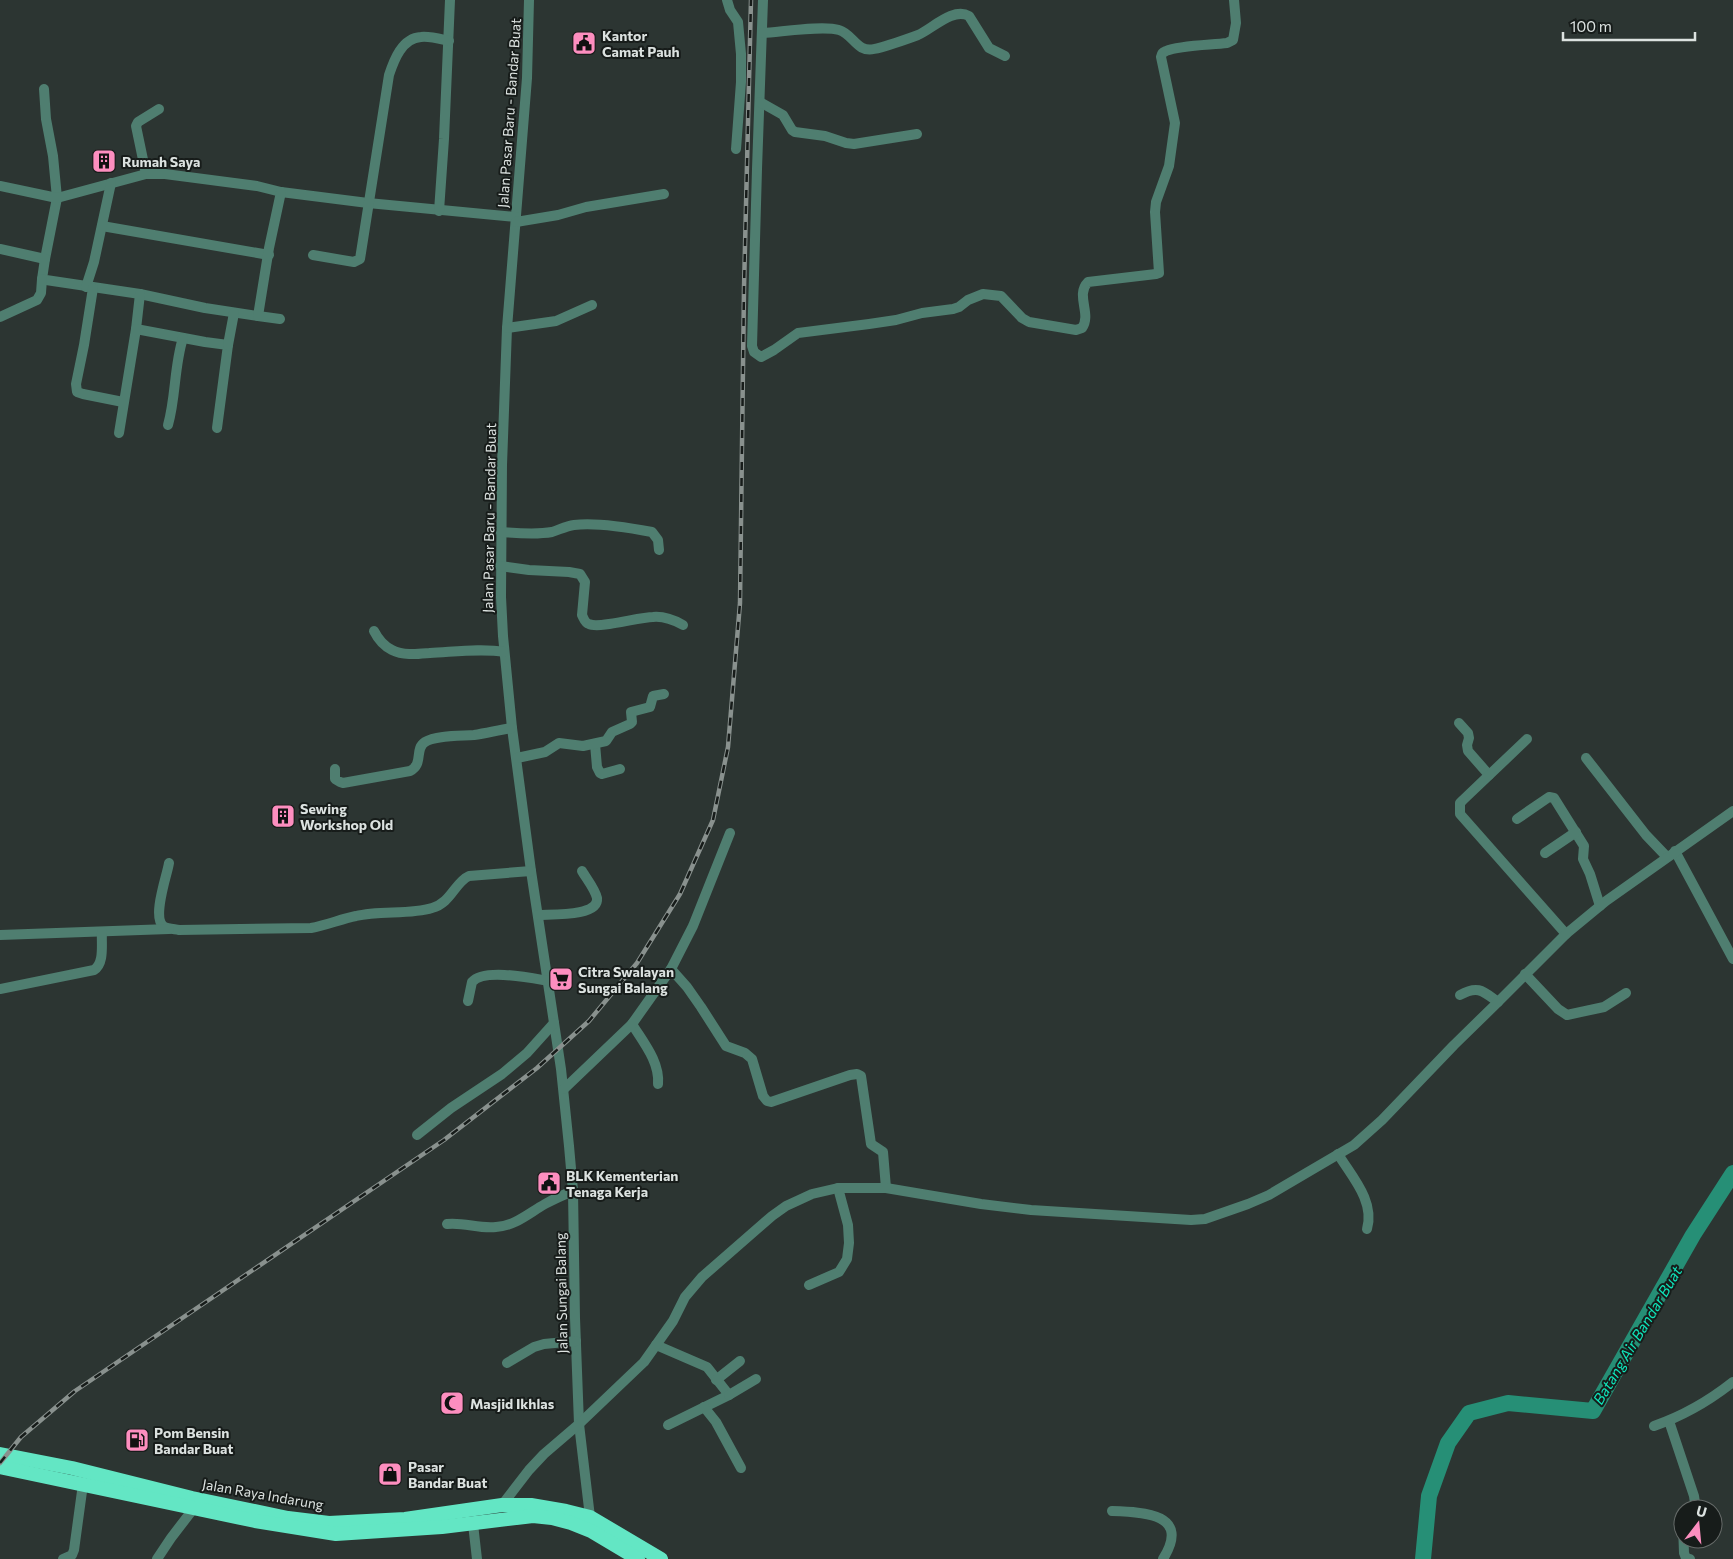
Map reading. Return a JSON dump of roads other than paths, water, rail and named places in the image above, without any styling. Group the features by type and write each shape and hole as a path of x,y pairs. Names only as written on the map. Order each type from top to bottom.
{"highway":[{"name":"Jalan Raya Indarung","path":"0,1454 36,1460 75,1478 194,1508 266,1523 336,1534 406,1531 533,1516 552,1518 591,1531 638,1559"},
{"name":"Jalan Raya Indarung","path":"0,1467 192,1498 288,1518 329,1523 405,1519 502,1505 531,1505 590,1517 661,1559"}],"street":[{"path":"439,210 450,0"},
{"name":"Jalan Pasar Baru - Bandar Buat","path":"530,0 527,78 507,328 500,566 504,652 512,728 531,871 561,1069"},
{"path":"728,0 728,6 738,22 741,54 736,149"},
{"path":"764,0 752,346 757,356 761,357 798,333 896,320 922,313 954,309 968,300 983,294 1001,296 1022,318 1030,322 1076,330 1082,328 1086,320 1083,293 1084,286 1088,282 1159,273 1156,202 1169,166 1175,123 1161,57 1164,51 1227,44 1233,40 1236,23 1234,0"},
{"path":"763,33 826,28 840,30 862,48 873,49 920,34 935,23 956,14 966,14 990,48 1005,56"},
{"path":"313,255 354,262 358,261 389,76 394,60 405,44 413,39 427,37 449,41"},
{"path":"0,317 37,300 41,293 45,259 57,198 53,156 46,119 44,89"},
{"path":"760,102 783,115 795,132 825,136 846,144 917,134"},
{"path":"146,174 136,126 138,122 159,109"},
{"path":"0,186 57,198 146,174 165,174 257,186 281,192 516,220 558,215 586,207 664,194"},
{"path":"111,183 90,287 84,345 76,384 77,392 123,402"},
{"path":"258,316 276,207 281,192"},
{"path":"102,226 269,255"},
{"path":"0,249 45,259"},
{"path":"42,279 140,294 234,313 280,319"},
{"path":"119,433 140,294"},
{"path":"507,328 556,321 592,305"},
{"path":"217,428 234,313"},
{"path":"136,329 228,345"},
{"path":"168,425 173,402 178,353 183,338"},
{"path":"501,532 541,533 575,525 622,528 652,532 658,540 659,550"},
{"path":"500,566 523,570 580,574 585,582 582,615 584,620 590,625 655,616 668,618 683,625"},
{"path":"374,631 384,644 392,650 400,652 420,654 479,651 504,652"},
{"path":"516,758 545,752 559,743 579,746 606,741 612,732 632,722 631,712 650,707 653,696 664,694"},
{"path":"1459,722 1468,733 1468,751 1489,775"},
{"path":"335,769 335,779 340,782 410,771 415,768 419,760 421,747 425,742 438,738 512,728"},
{"path":"1526,739 1460,803 1460,814 1566,934"},
{"path":"595,744 597,768 600,773 620,769"},
{"path":"1586,758 1646,835 1671,854 1733,959"},
{"path":"1517,819 1549,797 1552,797 1584,846 1583,859 1600,906"},
{"path":"502,1505 528,1470 644,1362 673,1321 686,1297 702,1277 786,1206 812,1194 838,1188 886,1188 981,1204 1031,1210 1191,1220 1205,1219 1248,1204 1269,1195 1354,1145 1382,1120 1454,1045 1566,934 1600,906 1733,811"},
{"path":"1545,853 1576,832"},
{"path":"564,1089 632,1024 671,970 701,910 730,833"},
{"path":"169,929 160,922 160,898 170,863"},
{"path":"538,915 569,913 592,909 595,906 596,896 582,870"},
{"path":"0,935 169,929 311,928 325,926 356,916 434,908 448,900 464,878 469,876 531,871"},
{"path":"0,990 94,970 101,962 102,932"},
{"path":"671,970 692,994 726,1046 745,1053 752,1059 763,1096 767,1101 771,1102 857,1074 861,1076 871,1144 883,1152 886,1188"},
{"path":"1525,974 1558,1009 1567,1015 1604,1007 1626,993"},
{"path":"468,1001 472,982 478,977 494,975 513,976 548,981"},
{"path":"1460,995 1470,989 1476,990 1498,1002"},
{"path":"632,1024 656,1066 658,1084"},
{"path":"417,1135 451,1108 502,1074 555,1029"},
{"name":"Jalan Sungai Balang","path":"561,1069 573,1191 579,1424 590,1517"},
{"path":"1338,1154 1367,1201 1370,1219 1367,1229"},
{"path":"808,1285 839,1272 846,1259 849,1243 848,1226 838,1188"},
{"path":"447,1224 457,1223 479,1227 505,1226 573,1191"},
{"path":"507,1363 534,1347 544,1344 576,1341"},
{"path":"656,1345 708,1367 729,1395"},
{"path":"716,1380 740,1361"},
{"path":"668,1425 729,1395 756,1379"},
{"path":"1654,1426 1669,1421 1706,1402 1733,1382"},
{"path":"704,1407 716,1422 741,1468"},
{"path":"1669,1421 1694,1499"},
{"path":"63,1559 72,1555 74,1550 75,1478"},
{"path":"157,1559 194,1508"},
{"path":"1112,1511 1151,1514 1165,1520 1172,1534 1171,1546 1163,1559"},
{"path":"473,1524 477,1559"},
{"path":"1684,1549 1686,1558 1690,1559"}],"waterway":[{"name":"Batang Air Bandar Buat","path":"1423,1559 1429,1496 1448,1443 1469,1413 1508,1403 1593,1411 1693,1235 1733,1173"}],"railway":[{"path":"0,1463 21,1437 75,1391 444,1140 537,1068 589,1021 637,963 680,894 713,820 728,747 740,603 744,288 751,0"}],"place":[{"name":"Kantor Camat Pauh","path":"584,43"},
{"name":"Rumah Saya","path":"104,161"},
{"name":"Sewing Workshop Old","path":"283,816"},
{"name":"Citra Swalayan Sungai Balang","path":"561,979"},
{"name":"BLK Kementerian Tenaga Kerja","path":"549,1183"},
{"name":"Masjid Ikhlas","path":"452,1403"},
{"name":"Pom Bensin Bandar Buat","path":"137,1440"},
{"name":"Pasar Bandar Buat","path":"390,1474"}]}
